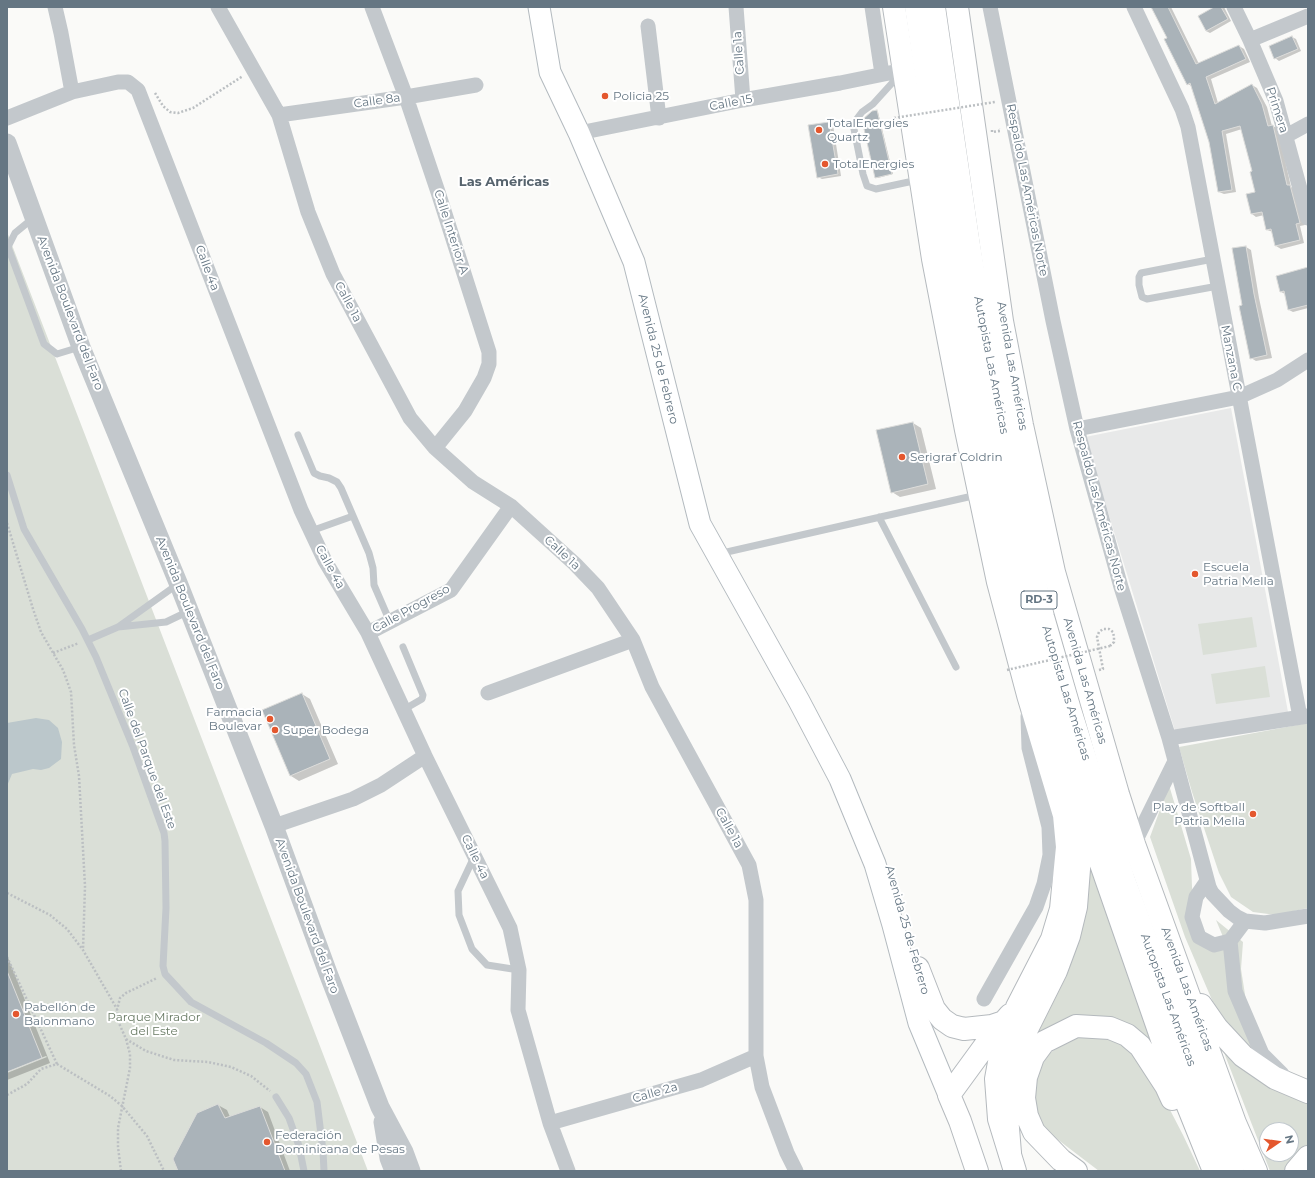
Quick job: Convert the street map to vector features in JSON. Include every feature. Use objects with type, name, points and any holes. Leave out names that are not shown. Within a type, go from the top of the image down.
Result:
[{"type":"main road","name":"Avenida 25 de Febrero","points":[[539,7],[550,72],[579,133],[634,262],[700,524],[799,701],[840,779],[875,864],[919,1023],[954,1089],[970,1112],[991,1171]]},
{"type":"main road","points":[[894,7],[892,72],[920,179],[933,259],[998,582],[1028,695],[1064,815],[1067,847],[1061,909],[1052,939],[1011,1014],[954,1089]]},
{"type":"main road","name":"Autopista Las Américas","points":[[916,7],[958,295],[1006,537],[1048,703],[1070,775],[1167,1054],[1214,1171]]},
{"type":"main road","name":"Autopista Las Américas","points":[[934,7],[969,245],[988,359],[1043,617],[1070,710],[1124,880],[1233,1171]]},
{"type":"main road","name":"Avenida Las Américas","points":[[957,7],[1002,321],[1022,425],[1054,572],[1118,794],[1134,844],[1235,1123],[1256,1171]]},
{"type":"main road","name":"Avenida 25 de Febrero","points":[[799,701],[860,797],[883,851],[902,911],[977,1171]]},
{"type":"main road","points":[[1013,1162],[1007,1116],[1008,1081],[1013,1057],[1056,970],[1069,936],[1076,907],[1081,844],[1078,816],[1070,775]]},
{"type":"main road","points":[[1155,900],[1202,1007],[1217,1028],[1243,1056],[1274,1078],[1301,1089]]},
{"type":"main road","points":[[918,968],[934,1009],[942,1020],[952,1026],[964,1029],[992,1026],[1011,1014]]},
{"type":"main road","points":[[1011,1014],[996,1079],[999,1119],[1013,1162]]},
{"type":"main road","points":[[1076,1171],[1061,1160],[1034,1132],[1027,1116],[1024,1098],[1026,1077],[1033,1057],[1044,1042],[1076,1026],[1110,1028],[1127,1035],[1140,1046],[1166,1086],[1208,1171]]},
{"type":"main road","points":[[1296,1171],[1308,1157]]},
{"type":"street","points":[[55,7],[72,92]]},
{"type":"street","name":"Calle 1a","points":[[218,7],[278,115],[308,212],[333,274],[410,418],[435,448],[473,482],[511,506],[575,564],[598,588],[633,640],[652,687],[749,865],[756,900],[756,1056],[762,1087],[787,1152],[796,1171]]},
{"type":"street","name":"Calle Interior A","points":[[372,7],[406,97],[489,352],[489,364],[484,378],[469,405],[435,448]]},
{"type":"street","name":"Calle 1a","points":[[736,7],[743,100]]},
{"type":"street","points":[[872,7],[892,72]]},
{"type":"street","name":"Respaldo Las Américas Norte","points":[[990,7],[1053,321],[1077,429],[1121,587],[1169,738],[1207,881],[1212,893],[1234,915],[1245,921],[1266,924],[1308,916]]},
{"type":"street","name":"Manzana C","points":[[1134,7],[1185,117],[1239,397],[1304,717]]},
{"type":"street","name":"Primera","points":[[1234,7],[1276,101],[1308,218]]},
{"type":"street","points":[[1250,40],[1308,16]]},
{"type":"street","points":[[648,26],[659,118]]},
{"type":"street","name":"Calle 15","points":[[579,133],[892,72]]},
{"type":"street","points":[[7,118],[72,92],[118,82],[128,82],[138,90]]},
{"type":"street","name":"Calle 8a","points":[[278,115],[406,97],[476,85]]},
{"type":"street","name":"Calle 4a","points":[[138,90],[301,510],[326,561],[368,633],[425,756],[510,928],[519,970],[518,1010],[550,1123],[568,1171]]},
{"type":"street","points":[[1286,136],[1308,124]]},
{"type":"street","name":"Avenida Boulevard del Faro","points":[[7,143],[81,347],[189,611],[274,826],[328,973],[380,1107],[404,1152],[411,1171]]},
{"type":"street","points":[[1077,429],[1239,397],[1277,380],[1308,360]]},
{"type":"street","name":"Calle Progreso","points":[[368,633],[451,590],[511,506]]},
{"type":"street","points":[[488,693],[633,640]]},
{"type":"street","points":[[984,999],[1036,907],[1044,884],[1050,856],[1049,827],[1029,748],[1028,695]]},
{"type":"street","points":[[1169,738],[1304,717]]},
{"type":"street","points":[[274,826],[353,799],[381,785],[425,756]]},
{"type":"street","points":[[1134,844],[1175,761]]},
{"type":"street","points":[[1207,881],[1196,897],[1192,917],[1199,937],[1214,945],[1230,941],[1245,921]]},
{"type":"street","points":[[1230,941],[1235,991],[1262,1054],[1301,1089]]},
{"type":"street","name":"Calle 2a","points":[[550,1123],[701,1080],[756,1056]]},
{"type":"street","name":"Avenida Boulevard del Faro","points":[[380,1107],[389,1158],[394,1171]]},
{"type":"street","name":"Calle 1a","points":[[787,1152],[789,1171]]},
{"type":"lane","points":[[892,72],[893,82],[873,104],[862,112],[853,124],[863,174],[868,186],[876,189],[920,179]]},
{"type":"lane","points":[[34,218],[15,233],[8,247],[44,344],[57,354],[81,347]]},
{"type":"lane","points":[[1213,259],[1141,273],[1139,277],[1139,285],[1142,297],[1147,299],[1218,286]]},
{"type":"lane","points":[[298,435],[314,473],[337,482],[369,553],[373,568],[374,585],[390,622]]},
{"type":"lane","name":"Calle del Parque del Este","points":[[7,475],[24,529],[88,640],[133,747],[164,833],[166,908],[163,966],[165,974]]},
{"type":"lane","points":[[717,554],[980,495]]},
{"type":"lane","points":[[311,531],[353,516]]},
{"type":"lane","points":[[879,518],[956,668]]},
{"type":"lane","points":[[88,640],[118,627],[171,589]]},
{"type":"lane","points":[[118,627],[166,622],[189,611]]},
{"type":"lane","points":[[403,647],[423,694],[422,699],[403,710]]},
{"type":"lane","points":[[474,856],[458,890],[459,915],[472,949],[487,965],[519,970]]},
{"type":"lane","points":[[165,974],[191,1002],[266,1043],[296,1063],[306,1074],[318,1102],[324,1171]]},
{"type":"lane","points":[[276,1097],[289,1118],[299,1146],[304,1171]]},
{"type":"path","points":[[138,90],[149,90],[155,93],[163,106],[170,112],[178,113],[193,108],[253,69]]},
{"type":"path","points":[[894,118],[995,102],[996,109]]},
{"type":"path","points":[[991,125],[992,132],[1000,131],[998,124]]},
{"type":"path","points":[[7,523],[41,632],[63,670],[71,692],[74,745],[79,776],[85,886],[83,950]]},
{"type":"path","points":[[1007,670],[1110,646],[1114,642],[1114,637],[1113,632],[1109,629],[1104,629],[1099,632],[1097,637],[1103,669]]},
{"type":"path","points":[[53,653],[88,640]]},
{"type":"path","points":[[7,893],[50,915],[67,929],[83,950],[117,1010]]},
{"type":"path","points":[[7,957],[57,1064],[105,1093],[122,1106],[147,1136],[164,1171]]},
{"type":"path","points":[[121,1171],[118,1147],[118,1128],[130,1068],[130,1054],[126,1038],[118,1021],[117,1010],[120,998],[126,993],[165,974]]},
{"type":"path","points":[[126,1038],[146,1051],[174,1060],[208,1062],[231,1067],[251,1076],[276,1097]]},
{"type":"path","points":[[7,1095],[27,1084],[42,1069],[57,1064]]},
{"type":"shaded area","name":"Escuela Patria Mella","points":[[1231,408],[1288,712],[1175,731],[1085,437]]},
{"type":"shaded area","points":[[36,718],[49,720],[58,728],[62,742],[61,759],[49,768],[41,770],[33,769],[12,774],[7,786],[7,723]]},
{"type":"green space","name":"Parque Mirador del Este","points":[[7,232],[368,1171],[7,1171]]},
{"type":"green space","points":[[1252,617],[1257,647],[1203,655],[1198,624]]},
{"type":"green space","points":[[1265,666],[1270,697],[1216,704],[1211,674]]},
{"type":"green space","name":"Play de Softball Patria Mella","points":[[1308,723],[1308,908],[1276,915],[1253,912],[1231,897],[1219,873],[1192,792],[1179,747]]},
{"type":"green space","points":[[1169,785],[1191,859],[1192,887],[1197,925],[1211,940],[1226,944],[1216,920],[1243,942],[1241,969],[1249,1020],[1259,1056],[1226,1027],[1212,1000],[1185,937],[1150,837]]},
{"type":"green space","points":[[1092,863],[1169,1070],[1138,1032],[1033,1038],[1084,895]]},
{"type":"green space","points":[[1216,1032],[1308,1098],[1308,1145],[1299,1152],[1299,1122],[1259,1122],[1259,1143]]},
{"type":"green space","points":[[1090,1035],[1125,1041],[1154,1079],[1200,1171],[1099,1171],[1040,1126],[1034,1089],[1039,1069],[1050,1053],[1069,1040]]},
{"type":"green space","points":[[1267,1162],[1292,1162],[1286,1171],[1270,1171]]},
{"type":"building","points":[[1151,7],[1168,7],[1196,64],[1239,45],[1246,59],[1206,77],[1215,104],[1252,84],[1262,104],[1268,126],[1273,125],[1287,185],[1290,185],[1300,223],[1296,224],[1300,240],[1275,246],[1271,229],[1266,230],[1262,212],[1251,214],[1246,194],[1255,192],[1250,172],[1252,171],[1240,126],[1222,131],[1232,190],[1218,192],[1209,142],[1190,83],[1187,85],[1164,39],[1167,38]]},
{"type":"building","points":[[1214,7],[1221,7],[1228,19],[1206,31],[1198,16]]},
{"type":"building","points":[[1292,36],[1298,49],[1274,59],[1269,46]]},
{"type":"building","name":"TotalEnergies","points":[[877,110],[892,174],[875,178],[862,120],[872,111]]},
{"type":"building","points":[[829,122],[838,174],[817,178],[808,125]]},
{"type":"building","points":[[1246,246],[1254,294],[1267,355],[1250,359],[1239,306],[1242,305],[1232,248]]},
{"type":"building","points":[[1308,267],[1308,305],[1288,310],[1284,291],[1280,292],[1276,276]]},
{"type":"building","name":"Serigraf Coldrin","points":[[913,422],[928,484],[891,493],[876,430]]},
{"type":"building","points":[[302,693],[330,759],[290,776],[262,710]]},
{"type":"building","name":"Pabellón de Balonmano","points":[[7,971],[42,1058],[7,1072]]},
{"type":"building","points":[[218,1104],[225,1118],[260,1106],[285,1171],[178,1171],[173,1159],[197,1113]]},
{"type":"place","name":"Policia 25","points":[[605,96]]},
{"type":"place","name":"TotalEnergies Quartz","points":[[819,130]]},
{"type":"place","name":"TotalEnergies","points":[[825,164]]},
{"type":"place","name":"Serigraf Coldrin","points":[[902,457]]},
{"type":"place","name":"Escuela Patria Mella","points":[[1195,574]]},
{"type":"place","name":"Farmacia Boulevar","points":[[270,719]]},
{"type":"place","name":"Super Bodega","points":[[275,730]]},
{"type":"place","name":"Play de Softball Patria Mella","points":[[1253,814]]},
{"type":"place","name":"Pabellón de Balonmano","points":[[16,1014]]},
{"type":"place","name":"Federación Dominicana de Pesas","points":[[267,1142]]},
{"type":"district","name":"Las Américas","points":[[504,182]]}]
